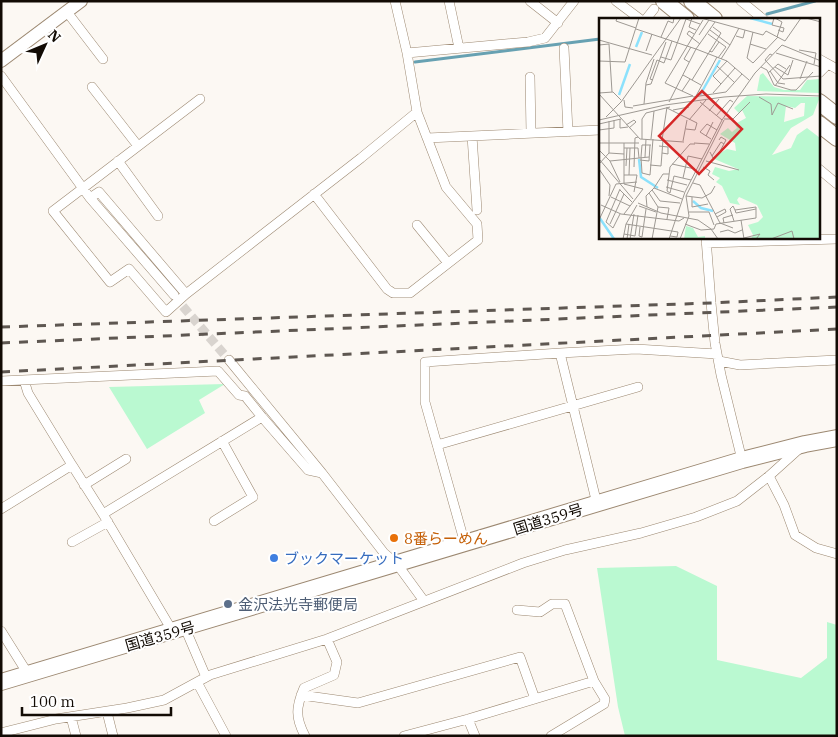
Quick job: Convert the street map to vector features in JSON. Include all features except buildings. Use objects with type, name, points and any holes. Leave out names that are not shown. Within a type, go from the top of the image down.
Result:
[{"type":"highway","points":[[692,1],[713,18]]},
{"type":"highway","points":[[659,5],[684,18]]},
{"type":"highway","points":[[820,103],[837,116]]},
{"type":"highway","points":[[820,125],[837,138]]},
{"type":"highway","name":"国道359号","points":[[1,682],[742,460],[837,438]]},
{"type":"street","points":[[1,61],[81,1]]},
{"type":"street","points":[[314,194],[387,289],[393,293],[410,293],[478,240],[477,224],[446,187],[417,112],[395,1]]},
{"type":"street","points":[[449,1],[459,48]]},
{"type":"street","points":[[530,1],[558,23]]},
{"type":"street","points":[[406,53],[528,42],[545,38],[574,1]]},
{"type":"street","points":[[616,1],[639,18]]},
{"type":"street","points":[[741,1],[762,18]]},
{"type":"street","points":[[647,18],[659,5]]},
{"type":"street","points":[[67,12],[103,59]]},
{"type":"street","points":[[564,48],[568,132]]},
{"type":"street","points":[[820,60],[837,69]]},
{"type":"street","points":[[820,72],[828,64]]},
{"type":"street","points":[[530,77],[531,133]]},
{"type":"street","points":[[2,79],[82,188],[174,296]]},
{"type":"street","points":[[92,87],[138,146]]},
{"type":"street","points":[[200,99],[54,211],[110,282],[129,269],[166,312],[186,294],[417,112]]},
{"type":"street","points":[[427,138],[599,130]]},
{"type":"street","points":[[472,136],[477,210]]},
{"type":"street","points":[[118,161],[158,216]]},
{"type":"street","points":[[820,170],[837,184]]},
{"type":"street","points":[[90,198],[98,192],[186,294]]},
{"type":"street","points":[[417,225],[448,264]]},
{"type":"street","points":[[742,460],[718,358],[711,308],[706,240],[837,239]]},
{"type":"street","points":[[464,544],[425,402],[425,362],[636,349],[718,358],[740,365],[837,360]]},
{"type":"street","points":[[560,353],[597,504]]},
{"type":"street","points":[[230,360],[424,601]]},
{"type":"street","points":[[1,381],[218,371],[239,395],[245,396],[308,470],[322,473]]},
{"type":"street","points":[[24,380],[28,393],[84,485],[179,630],[206,677]]},
{"type":"street","points":[[437,445],[638,387]]},
{"type":"street","points":[[72,542],[222,441],[262,417]]},
{"type":"street","points":[[214,521],[253,497],[222,441]]},
{"type":"street","points":[[1,733],[56,719],[106,712],[164,700],[206,677],[327,639],[524,563],[565,550],[641,533],[696,517],[737,501],[805,444]]},
{"type":"street","points":[[84,485],[126,459]]},
{"type":"street","points":[[1,509],[72,465]]},
{"type":"street","points":[[769,476],[784,504],[795,535],[816,548],[837,554]]},
{"type":"street","points":[[517,610],[540,612],[552,604],[565,604],[594,681],[604,699],[604,704],[551,736]]},
{"type":"street","points":[[1,631],[28,674]]},
{"type":"street","points":[[304,736],[298,722],[301,694],[304,688],[334,675],[337,662],[327,639]]},
{"type":"street","points":[[301,694],[358,703],[520,657],[535,699]]},
{"type":"street","points":[[404,736],[594,681]]},
{"type":"street","points":[[197,682],[226,736]]},
{"type":"street","points":[[106,712],[113,736]]},
{"type":"street","points":[[71,717],[76,736]]},
{"type":"street","points":[[468,719],[475,736]]},
{"type":"green space","points":[[225,384],[199,400],[205,413],[147,449],[109,387]]},
{"type":"green space","points":[[676,566],[717,586],[717,660],[801,678],[827,658],[827,622],[837,625],[837,736],[625,736],[618,707],[597,568]]},
{"type":"waterway","points":[[767,14],[815,1]]},
{"type":"waterway","points":[[415,62],[599,39]]},
{"type":"tunnel","points":[[174,296],[229,360]]},
{"type":"railway","points":[[1,327],[837,297]]},
{"type":"railway","points":[[1,343],[837,307]]},
{"type":"railway","points":[[1,372],[837,329]]},
{"type":"place","name":"8番らーめん","points":[[394,538]]},
{"type":"place","name":"ブックマーケット","points":[[274,558]]},
{"type":"place","name":"金沢法光寺郵便局","points":[[228,604]]}]
